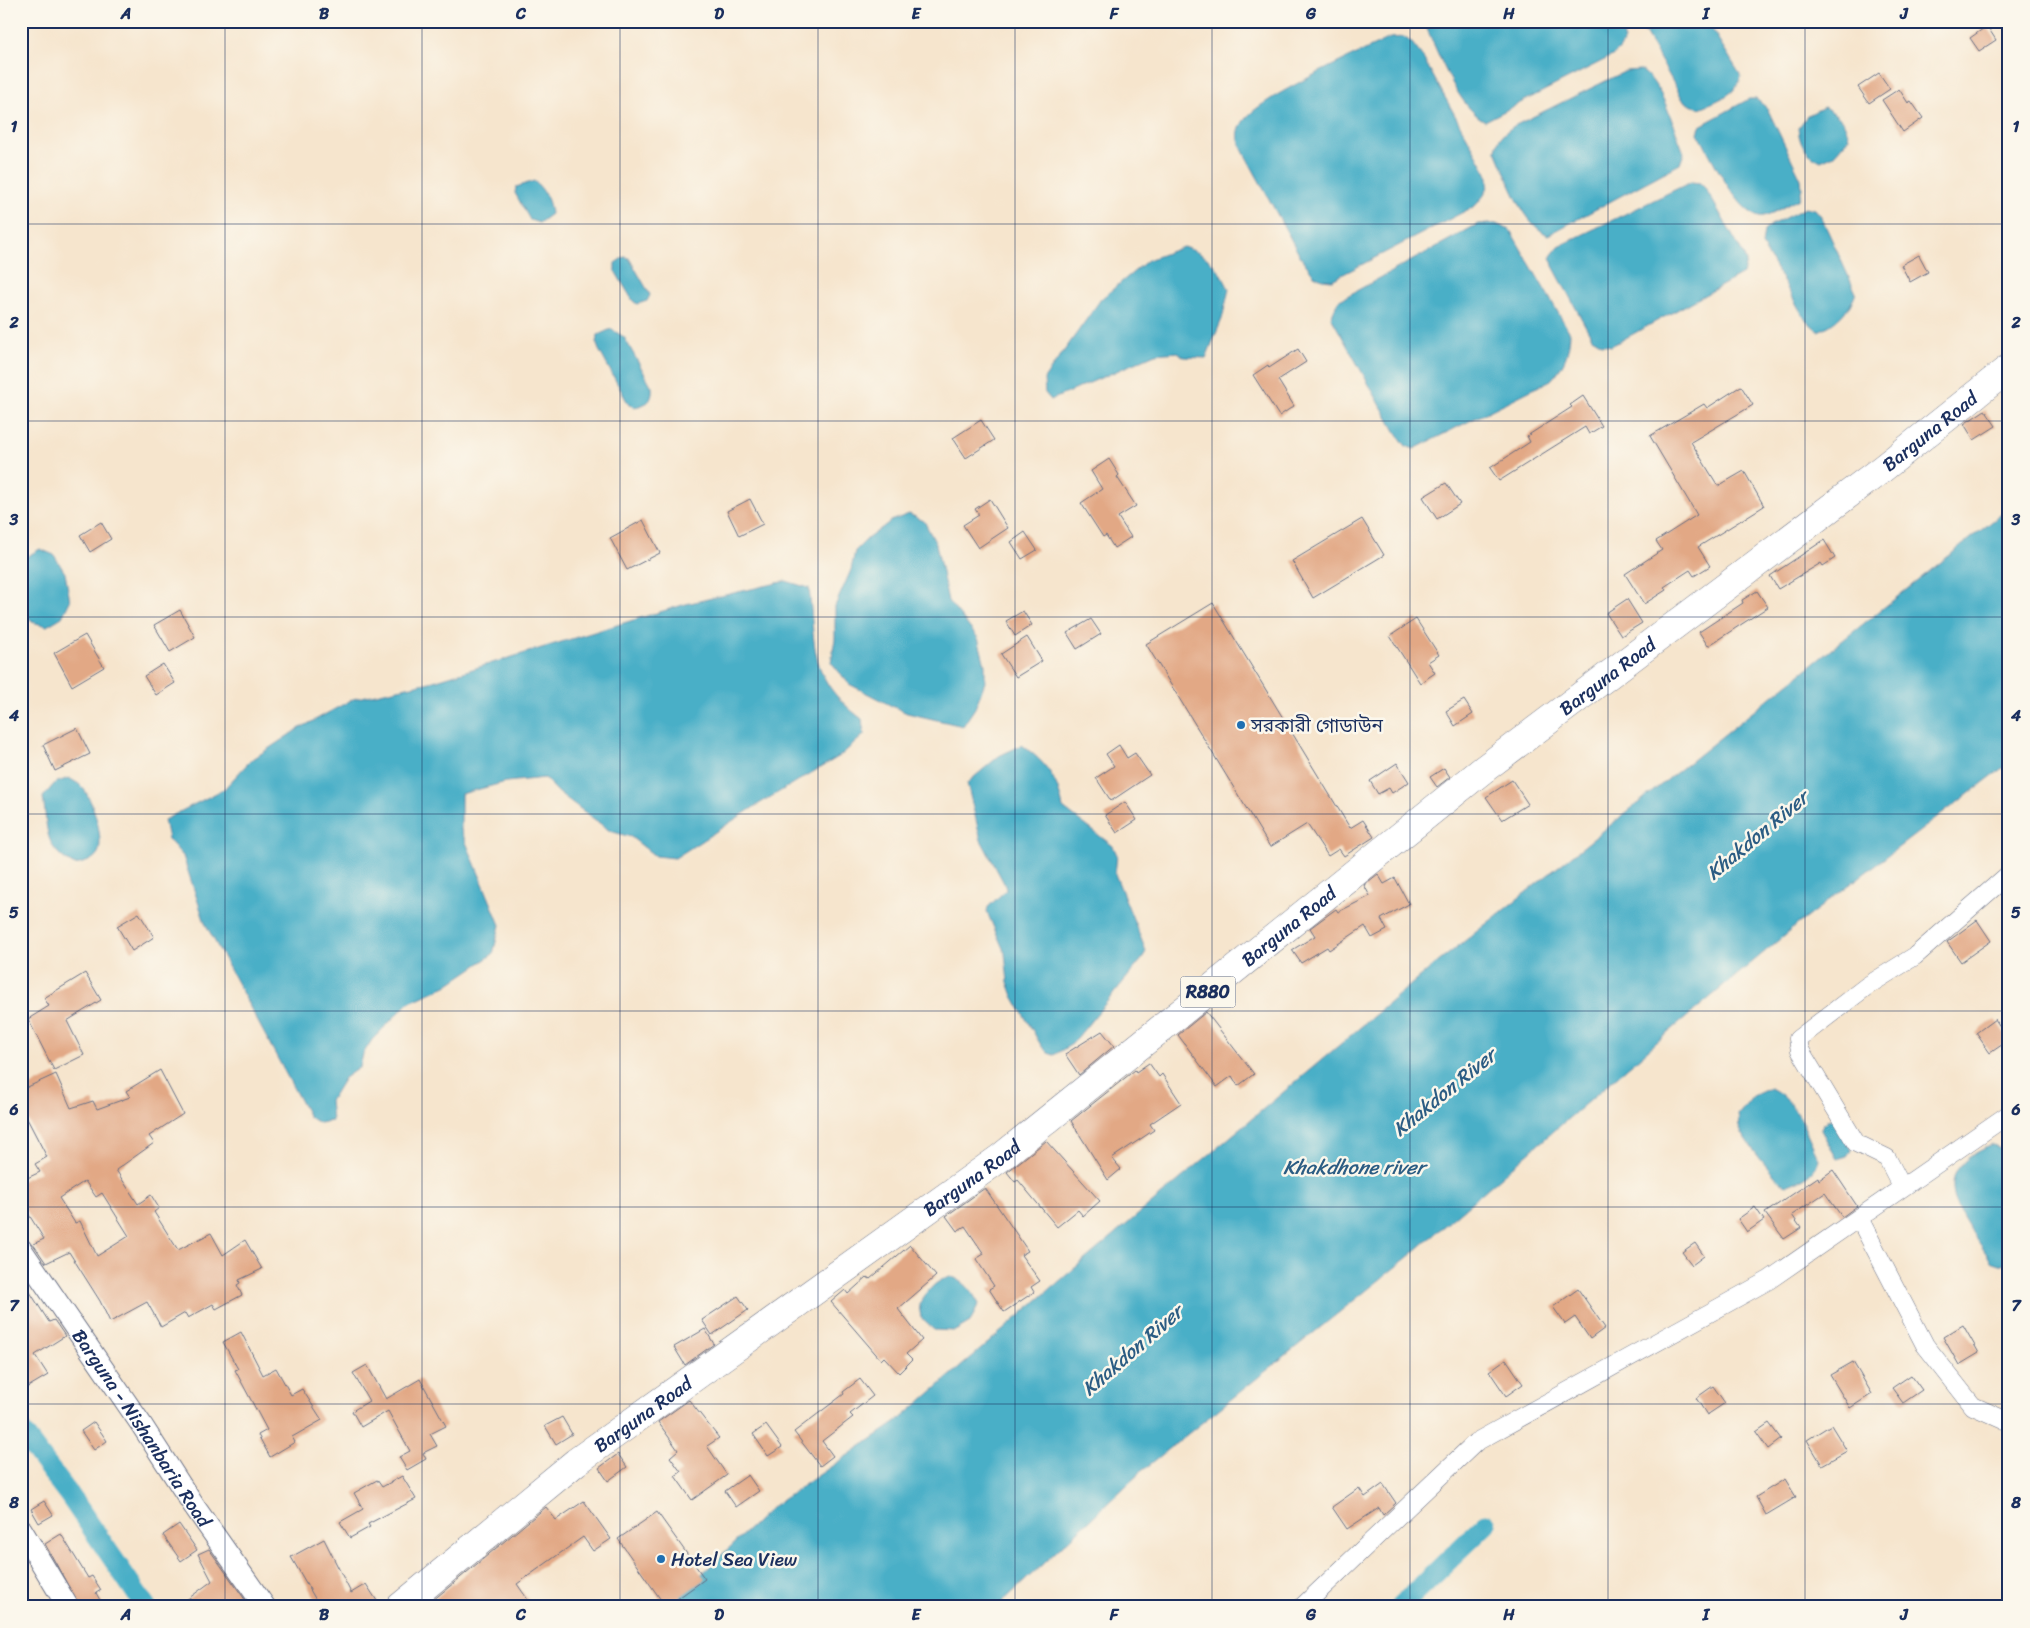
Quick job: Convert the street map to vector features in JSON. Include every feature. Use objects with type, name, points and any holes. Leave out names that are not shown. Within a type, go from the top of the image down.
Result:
[{"type":"main road","name":"Barguna Road","points":[[400,1607],[576,1462],[1000,1158],[1484,769],[1882,470],[2009,368]]},
{"type":"street","points":[[1902,1187],[1887,1158],[1856,1143],[1800,1050],[1798,1039],[1867,986],[1915,956],[2009,874]]},
{"type":"street","points":[[1302,1607],[1476,1442],[1769,1280],[2009,1114]]},
{"type":"street","points":[[1859,1218],[1925,1345],[1974,1406],[2009,1422]]},
{"type":"street","name":"Barguna - Nishanbaria Road","points":[[21,1249],[136,1416],[194,1506],[265,1607]]},
{"type":"street","points":[[21,1529],[68,1607]]},
{"type":"water","points":[[1431,21],[1618,21],[1623,31],[1624,40],[1617,52],[1612,56],[1485,121],[1466,105],[1458,93],[1427,29]]},
{"type":"water","points":[[1641,21],[1707,21],[1741,76],[1739,83],[1731,93],[1719,100],[1700,108],[1690,105],[1683,100],[1643,29]]},
{"type":"water","points":[[1404,37],[1412,43],[1422,56],[1487,173],[1488,187],[1475,206],[1332,280],[1322,279],[1314,275],[1301,258],[1243,151],[1239,140],[1239,129],[1252,112],[1288,89],[1390,38]]},
{"type":"water","points":[[1641,70],[1649,77],[1661,94],[1684,153],[1680,164],[1548,235],[1530,220],[1516,198],[1496,151],[1499,139],[1514,126],[1626,71]]},
{"type":"water","points":[[1749,99],[1756,99],[1767,108],[1801,179],[1802,188],[1799,199],[1764,216],[1755,215],[1735,197],[1698,133],[1700,126]]},
{"type":"water","points":[[1824,107],[1841,119],[1846,127],[1849,138],[1834,155],[1821,161],[1804,148],[1800,140],[1798,128],[1808,115]]},
{"type":"water","points":[[534,181],[546,196],[551,214],[539,223],[530,220],[515,193],[516,187]]},
{"type":"water","points":[[1691,182],[1700,183],[1706,189],[1743,254],[1746,262],[1743,274],[1611,346],[1602,344],[1592,338],[1553,266],[1551,256],[1559,246]]},
{"type":"water","points":[[1805,208],[1815,209],[1821,216],[1856,293],[1850,305],[1841,316],[1830,325],[1818,331],[1805,319],[1762,245],[1764,231],[1771,225]]},
{"type":"water","points":[[1478,224],[1496,224],[1510,230],[1570,333],[1569,347],[1563,364],[1551,380],[1414,449],[1406,446],[1395,431],[1331,317],[1338,301]]},
{"type":"water","points":[[1183,247],[1206,257],[1216,267],[1229,289],[1222,319],[1206,358],[1184,357],[1178,352],[1155,354],[1051,400],[1045,393],[1044,379],[1101,299],[1148,260]]},
{"type":"water","points":[[624,257],[629,258],[648,291],[650,295],[647,301],[637,304],[633,301],[615,271],[615,263]]},
{"type":"water","points":[[611,329],[624,337],[652,387],[650,399],[643,405],[635,407],[629,405],[599,350],[596,342],[598,335]]},
{"type":"water","name":"Khakdhone river","points":[[2009,508],[2009,763],[1798,924],[1657,1042],[1408,1257],[1143,1470],[997,1607],[667,1607],[772,1507],[898,1421],[1063,1278],[1427,971]]},
{"type":"water","points":[[909,514],[924,521],[936,544],[948,601],[978,638],[985,665],[985,682],[975,708],[963,726],[907,713],[890,705],[849,684],[831,662],[835,639],[835,606],[851,570],[855,551],[867,539],[891,521]]},
{"type":"water","points":[[40,549],[54,555],[65,573],[70,601],[62,617],[47,626],[32,622],[21,607],[21,564],[26,557]]},
{"type":"water","points":[[786,581],[809,588],[815,646],[823,676],[832,690],[862,719],[864,735],[840,756],[757,805],[675,858],[655,856],[631,837],[610,831],[558,792],[545,778],[506,782],[461,794],[461,830],[500,925],[493,954],[446,986],[408,1003],[372,1040],[363,1054],[360,1067],[344,1078],[330,1101],[332,1121],[319,1123],[309,1117],[205,923],[183,856],[168,839],[164,820],[224,789],[250,761],[295,731],[353,699],[430,682],[686,604]]},
{"type":"water","points":[[1022,745],[1050,772],[1058,788],[1063,808],[1113,846],[1117,855],[1115,874],[1146,951],[1143,958],[1072,1044],[1054,1055],[1048,1053],[1042,1047],[1013,996],[1008,982],[1005,953],[987,912],[988,907],[1006,890],[1005,885],[981,840],[967,783],[999,756]]},
{"type":"water","points":[[69,778],[86,792],[99,829],[100,839],[100,847],[96,856],[75,865],[65,859],[52,845],[47,828],[43,797],[55,783]]},
{"type":"water","points":[[1770,1088],[1787,1100],[1794,1109],[1819,1159],[1811,1173],[1786,1186],[1760,1159],[1746,1140],[1739,1125],[1738,1115],[1753,1096]]},
{"type":"water","points":[[1834,1118],[1852,1151],[1847,1156],[1837,1159],[1821,1130],[1825,1122]]},
{"type":"water","points":[[1993,1145],[2006,1150],[2009,1154],[2009,1263],[2003,1265],[1991,1261],[1970,1228],[1955,1197],[1953,1182],[1958,1169],[1971,1156]]},
{"type":"water","points":[[950,1276],[967,1287],[979,1304],[970,1322],[955,1331],[934,1330],[921,1318],[919,1305],[932,1287]]},
{"type":"building","points":[[1987,26],[1996,40],[1979,51],[1970,38]]},
{"type":"building","points":[[1879,73],[1890,89],[1869,103],[1858,87]]},
{"type":"building","points":[[1899,89],[1908,103],[1911,101],[1923,118],[1903,132],[1882,100]]},
{"type":"building","points":[[1919,255],[1928,272],[1910,282],[1901,265]]},
{"type":"building","points":[[1298,349],[1306,362],[1278,380],[1294,406],[1279,416],[1253,375],[1268,365],[1269,368]]},
{"type":"building","points":[[1741,386],[1753,405],[1691,442],[1718,486],[1744,471],[1764,506],[1698,547],[1710,566],[1694,576],[1690,570],[1664,587],[1666,590],[1644,604],[1625,574],[1662,550],[1656,541],[1697,515],[1650,436],[1704,404],[1707,408]]},
{"type":"building","points":[[1583,396],[1602,426],[1589,434],[1585,427],[1499,481],[1490,468],[1530,442],[1527,436],[1572,407],[1570,405]]},
{"type":"building","points":[[1985,410],[1996,426],[1974,440],[1964,424]]},
{"type":"building","points":[[981,420],[994,440],[966,458],[953,438]]},
{"type":"building","points":[[1109,459],[1119,475],[1117,477],[1136,506],[1118,517],[1131,537],[1114,548],[1106,535],[1103,537],[1081,503],[1102,489],[1091,471]]},
{"type":"building","points":[[1446,483],[1460,504],[1437,519],[1423,497]]},
{"type":"building","points":[[750,499],[763,524],[739,536],[727,511]]},
{"type":"building","points":[[990,499],[1008,528],[978,548],[963,525],[979,515],[975,509]]},
{"type":"building","points":[[1362,519],[1384,555],[1313,598],[1292,561]]},
{"type":"building","points":[[643,520],[660,553],[627,570],[610,538]]},
{"type":"building","points":[[101,522],[111,539],[90,552],[80,535]]},
{"type":"building","points":[[1025,532],[1037,550],[1022,559],[1011,542]]},
{"type":"building","points":[[1824,540],[1835,558],[1823,566],[1821,563],[1778,589],[1770,576]]},
{"type":"building","points":[[1757,591],[1768,607],[1708,646],[1699,632],[1743,603],[1742,600]]},
{"type":"building","points":[[1627,599],[1642,623],[1621,636],[1606,613]]},
{"type":"building","name":"সরকারী গোডাউন","points":[[1213,603],[1350,828],[1363,820],[1374,837],[1344,856],[1339,849],[1328,856],[1307,824],[1270,847],[1146,644]]},
{"type":"building","points":[[180,610],[195,637],[170,652],[154,625]]},
{"type":"building","points":[[1023,611],[1032,625],[1015,636],[1006,621]]},
{"type":"building","points":[[1091,619],[1101,634],[1077,649],[1067,633]]},
{"type":"building","points":[[1416,619],[1439,655],[1428,662],[1435,673],[1420,683],[1390,636]]},
{"type":"building","points":[[85,635],[104,667],[72,686],[54,653]]},
{"type":"building","points":[[1027,637],[1042,661],[1016,677],[1001,654]]},
{"type":"building","points":[[163,664],[175,683],[156,695],[144,676]]},
{"type":"building","points":[[1464,700],[1473,714],[1455,726],[1446,711]]},
{"type":"building","points":[[77,728],[90,754],[55,771],[43,745]]},
{"type":"building","points":[[1119,745],[1127,758],[1135,753],[1150,775],[1111,801],[1096,778],[1114,766],[1106,754]]},
{"type":"building","points":[[1397,763],[1409,782],[1392,793],[1389,788],[1378,794],[1370,781]]},
{"type":"building","points":[[1444,768],[1450,777],[1437,787],[1430,777]]},
{"type":"building","points":[[1512,780],[1528,804],[1502,820],[1486,797]]},
{"type":"building","points":[[1125,802],[1137,820],[1117,833],[1105,815]]},
{"type":"building","points":[[1378,874],[1384,884],[1395,878],[1409,904],[1381,919],[1387,930],[1372,938],[1365,926],[1329,950],[1327,947],[1301,963],[1292,950],[1315,936],[1310,928],[1336,909],[1338,912],[1370,896],[1364,885]]},
{"type":"building","points":[[139,913],[154,937],[132,951],[117,926]]},
{"type":"building","points":[[1977,920],[1991,941],[1961,962],[1947,942]]},
{"type":"building","points":[[85,973],[101,1000],[67,1021],[84,1055],[54,1070],[28,1019],[49,1006],[44,998]]},
{"type":"building","points":[[1206,1012],[1254,1074],[1238,1086],[1232,1076],[1217,1087],[1178,1035]]},
{"type":"building","points":[[1995,1019],[2009,1040],[1990,1053],[1976,1033]]},
{"type":"building","points":[[1102,1031],[1114,1046],[1079,1075],[1065,1054]]},
{"type":"building","points":[[1149,1063],[1159,1077],[1162,1074],[1181,1103],[1150,1124],[1154,1130],[1112,1158],[1121,1169],[1108,1180],[1071,1121],[1135,1070],[1136,1072]]},
{"type":"building","points":[[160,1070],[183,1114],[149,1136],[154,1143],[116,1170],[138,1204],[151,1195],[159,1208],[154,1212],[178,1250],[211,1233],[223,1255],[245,1240],[262,1269],[239,1280],[240,1283],[237,1285],[242,1295],[216,1309],[213,1304],[188,1318],[185,1313],[161,1327],[147,1302],[110,1322],[100,1301],[69,1252],[46,1263],[33,1244],[44,1239],[21,1202],[21,1181],[40,1172],[35,1164],[47,1157],[21,1107],[21,1090],[56,1074],[71,1108],[93,1101],[97,1109],[130,1097],[126,1091]],"holes":[[[85,1181],[96,1197],[102,1193],[129,1236],[97,1256],[80,1221],[75,1223],[59,1198]]]},
{"type":"building","points":[[1046,1141],[1100,1201],[1083,1216],[1078,1210],[1057,1227],[1018,1180],[1015,1182],[1007,1172]]},
{"type":"building","points":[[1833,1170],[1857,1206],[1842,1217],[1825,1193],[1792,1215],[1801,1228],[1784,1239],[1765,1213],[1818,1177],[1819,1180]]},
{"type":"building","points":[[985,1188],[1028,1251],[1021,1255],[1040,1281],[1031,1287],[1034,1292],[1004,1312],[989,1289],[994,1286],[976,1259],[984,1254],[965,1226],[957,1231],[946,1216]]},
{"type":"building","points":[[1755,1207],[1764,1220],[1747,1232],[1738,1219]]},
{"type":"building","points":[[1695,1243],[1704,1256],[1692,1265],[1682,1252]]},
{"type":"building","points":[[910,1245],[936,1276],[898,1309],[922,1340],[906,1354],[912,1360],[899,1373],[884,1357],[881,1360],[831,1302],[845,1290],[848,1294],[867,1277],[870,1279]]},
{"type":"building","points":[[21,1278],[49,1322],[54,1320],[65,1336],[35,1355],[48,1375],[21,1391]]},
{"type":"building","points":[[1578,1289],[1605,1328],[1590,1339],[1575,1317],[1565,1324],[1553,1307]]},
{"type":"building","points":[[738,1296],[748,1310],[712,1335],[702,1320]]},
{"type":"building","points":[[1963,1325],[1979,1353],[1959,1365],[1943,1337]]},
{"type":"building","points":[[705,1329],[714,1344],[685,1365],[674,1347]]},
{"type":"building","points":[[241,1332],[263,1375],[276,1368],[291,1395],[302,1389],[322,1420],[292,1437],[295,1442],[270,1457],[258,1435],[267,1430],[235,1370],[238,1369],[223,1342]]},
{"type":"building","points":[[1506,1359],[1523,1384],[1506,1396],[1489,1371]]},
{"type":"building","points":[[1853,1362],[1872,1394],[1850,1408],[1830,1375]]},
{"type":"building","points":[[367,1365],[386,1399],[420,1379],[446,1426],[430,1434],[437,1446],[423,1453],[426,1459],[407,1470],[399,1457],[410,1451],[388,1411],[361,1427],[352,1411],[369,1401],[353,1373]]},
{"type":"building","points":[[1911,1375],[1922,1390],[1903,1403],[1892,1388]]},
{"type":"building","points":[[860,1379],[873,1396],[850,1414],[853,1417],[822,1441],[833,1456],[820,1466],[794,1432],[844,1394],[843,1392]]},
{"type":"building","points":[[1713,1386],[1725,1403],[1707,1415],[1696,1398]]},
{"type":"building","points":[[689,1400],[719,1438],[707,1446],[727,1475],[692,1500],[675,1476],[681,1472],[670,1457],[678,1450],[658,1422]]},
{"type":"building","points":[[562,1417],[572,1434],[556,1444],[545,1426]]},
{"type":"building","points":[[94,1422],[107,1441],[94,1450],[81,1431]]},
{"type":"building","points":[[1769,1423],[1781,1439],[1768,1449],[1756,1432]]},
{"type":"building","points":[[766,1425],[782,1447],[768,1456],[753,1434]]},
{"type":"building","points":[[1831,1425],[1847,1451],[1822,1465],[1807,1440]]},
{"type":"building","points":[[618,1454],[627,1467],[608,1481],[599,1468]]},
{"type":"building","points":[[748,1475],[759,1491],[736,1507],[725,1491]]},
{"type":"building","points":[[402,1476],[416,1499],[368,1524],[370,1527],[350,1538],[340,1522],[363,1509],[354,1493],[377,1480],[382,1487]]},
{"type":"building","points":[[1785,1479],[1796,1497],[1766,1515],[1756,1497]]},
{"type":"building","points":[[1383,1484],[1396,1503],[1383,1515],[1379,1508],[1347,1529],[1332,1507],[1359,1488],[1365,1497]]},
{"type":"building","points":[[44,1501],[53,1515],[39,1523],[31,1509]]},
{"type":"building","points":[[584,1501],[611,1539],[593,1551],[583,1537],[517,1584],[533,1607],[436,1607],[432,1601],[546,1507],[556,1520]]},
{"type":"building","name":"Hotel Sea View","points":[[657,1512],[705,1579],[666,1607],[618,1539]]},
{"type":"building","points":[[179,1524],[197,1550],[181,1561],[163,1535]]},
{"type":"building","points":[[61,1534],[88,1578],[92,1576],[101,1590],[96,1593],[104,1607],[80,1607],[45,1544]]},
{"type":"building","points":[[324,1539],[351,1593],[366,1584],[381,1607],[320,1607],[291,1557]]},
{"type":"building","points":[[209,1549],[246,1601],[237,1607],[177,1607],[212,1581],[198,1554]]},
{"type":"waterway","points":[[21,1431],[70,1496],[146,1607]]},
{"type":"waterway","points":[[1400,1607],[1486,1524]]},
{"type":"place","name":"সরকারী গোডাউন","points":[[1241,725]]},
{"type":"place","name":"Hotel Sea View","points":[[661,1559]]},
{"type":"water label","name":"Khakdon River","points":[[1757,835]]},
{"type":"water label","name":"Khakdon River","points":[[1444,1092]]},
{"type":"water label","name":"Khakdon River","points":[[1132,1350]]}]
